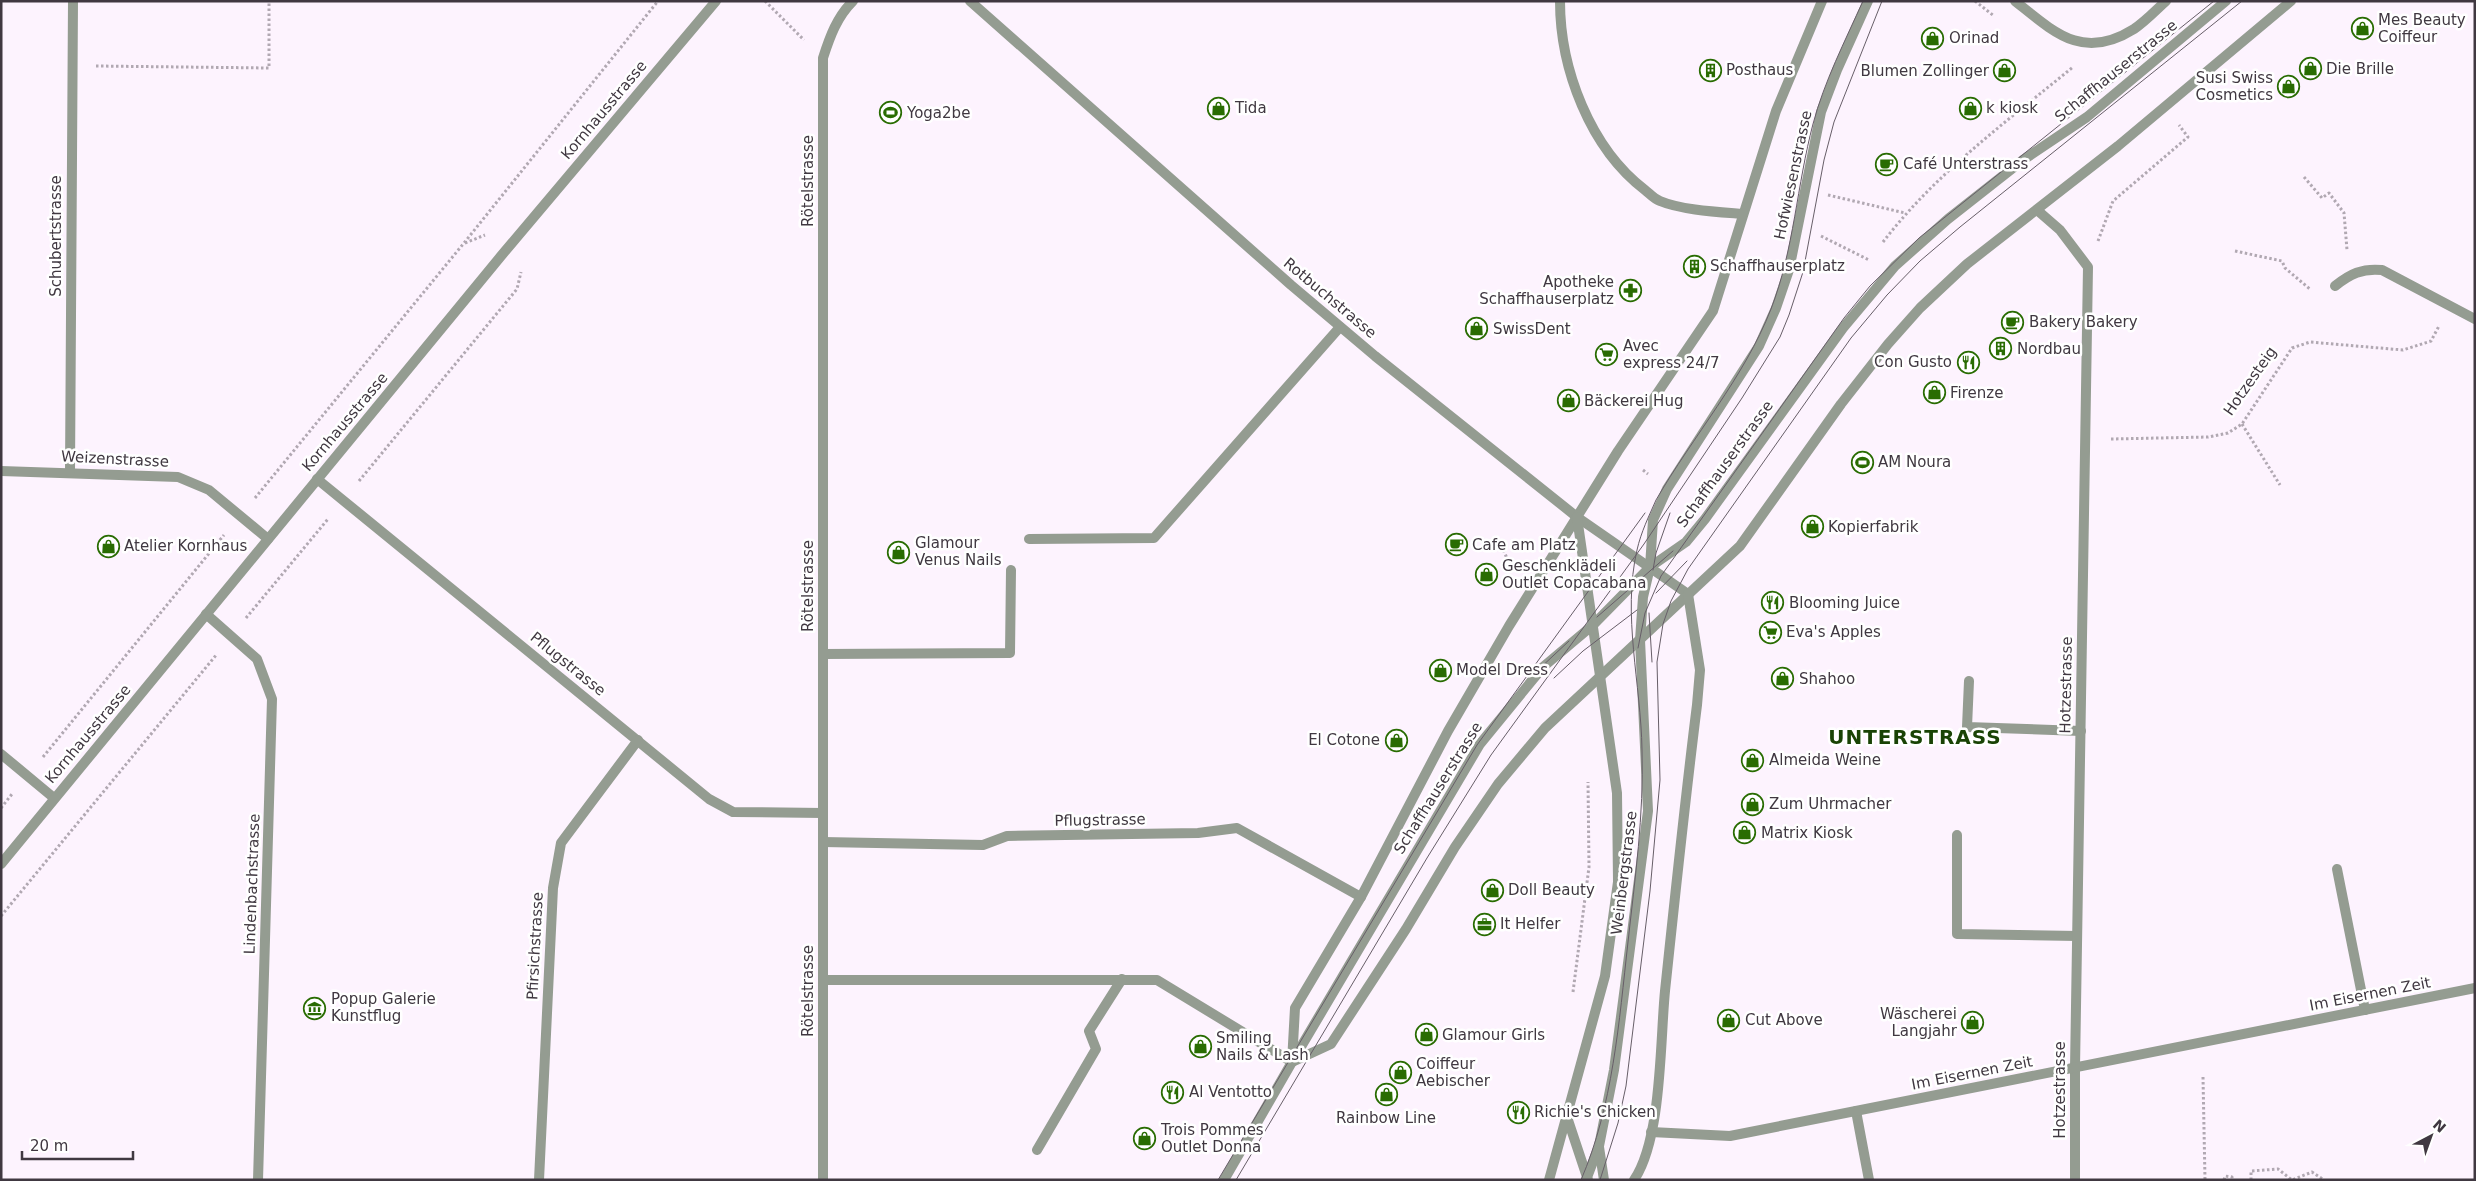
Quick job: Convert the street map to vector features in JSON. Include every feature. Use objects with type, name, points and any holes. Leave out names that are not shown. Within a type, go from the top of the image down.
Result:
[{"type":"street","name":"Schubertstrasse","points":[[70,472],[73,1]]},
{"type":"street","name":"Kornhausstrasse","points":[[1,864],[317,479],[716,1]]},
{"type":"street","name":"Rötelstrasse","points":[[823,1180],[823,58],[830,37],[843,12],[853,1]]},
{"type":"street","name":"Rotbuchstrasse","points":[[970,1],[1340,327],[1577,518],[1688,594]]},
{"type":"street","points":[[1560,1],[1560,23],[1575,89],[1596,134],[1629,178],[1660,201],[1698,209],[1742,214],[1713,311],[1618,451],[1577,518]]},
{"type":"street","name":"Hofwiesenstrasse","points":[[1742,214],[1776,111],[1822,1]]},
{"type":"street","name":"Hofwiesenstrasse","points":[[1650,567],[1653,520],[1659,505],[1759,346],[1776,308],[1789,270],[1821,112],[1868,1]]},
{"type":"street","name":"Schaffhauserstrasse","points":[[2015,1],[2061,36],[2083,44],[2110,39],[2134,29],[2166,1]]},
{"type":"street","name":"Schaffhauserstrasse","points":[[1224,1180],[1480,744],[1542,667],[1593,625],[1650,567],[1686,542],[1705,519],[1843,328],[1895,266],[1948,219],[2023,160],[2088,117],[2226,1]]},
{"type":"street","points":[[823,980],[1157,980],[1292,1062],[1331,1044],[1406,929],[1454,847],[1498,784],[1545,728],[1740,546],[1840,404],[1888,344],[1920,308],[1967,264],[2037,210],[2291,1]]},
{"type":"street","points":[[2037,210],[2060,230],[2088,267]]},
{"type":"street","name":"Hotzestrasse","points":[[2075,1180],[2075,1068],[2088,267]]},
{"type":"street","points":[[2335,286],[2350,274],[2367,269],[2382,270],[2475,319]]},
{"type":"street","points":[[1029,540],[1154,538],[1340,327]]},
{"type":"street","name":"Weizenstrasse","points":[[1,471],[178,477],[209,490],[268,539]]},
{"type":"street","name":"Pflugstrasse","points":[[317,479],[709,799],[733,812],[823,813]]},
{"type":"street","name":"Schaffhauserstrasse","points":[[1292,1062],[1295,1008],[1361,896],[1448,730],[1509,626],[1577,518]]},
{"type":"street","name":"Weinbergstrasse","points":[[1549,1180],[1605,976],[1618,882],[1617,794],[1577,518]]},
{"type":"street","name":"Weinbergstrasse","points":[[1586,1179],[1599,1146],[1614,1070],[1648,811],[1640,640],[1643,596],[1650,567]]},
{"type":"street","points":[[823,654],[1010,653],[1011,570]]},
{"type":"street","points":[[1634,1180],[1641,1170],[1651,1132],[1659,1076],[1665,994],[1700,670],[1688,594]]},
{"type":"street","name":"Lindenbachstrasse","points":[[206,614],[257,659],[272,699],[258,1180]]},
{"type":"street","points":[[1969,681],[1967,727],[2080,731]]},
{"type":"street","name":"Pfirsichstrasse","points":[[540,1180],[552,888],[561,843],[638,740]]},
{"type":"street","points":[[1,754],[54,798]]},
{"type":"street","name":"Pflugstrasse","points":[[823,842],[983,845],[1008,836],[1198,833],[1237,828],[1361,896]]},
{"type":"street","points":[[1957,836],[1956,934],[2077,936]]},
{"type":"street","points":[[2337,869],[2365,1010]]},
{"type":"street","points":[[1037,1150],[1096,1049],[1089,1031],[1122,979]]},
{"type":"street","name":"Im Eisernen Zeit","points":[[1651,1132],[1730,1136],[2475,988]]},
{"type":"street","points":[[1856,1112],[1869,1180]]},
{"type":"street","name":"Weinbergstrasse","points":[[1566,1116],[1586,1179]]},
{"type":"street","points":[[1599,1146],[1604,1180]]},
{"type":"path","points":[[93,66],[269,68],[270,1]]},
{"type":"path","points":[[464,243],[658,1]]},
{"type":"path","points":[[765,1],[823,58]]},
{"type":"path","points":[[1880,244],[1905,213],[1944,174],[2073,66]]},
{"type":"path","points":[[2088,267],[2113,201],[2188,136]]},
{"type":"path","points":[[2304,177],[2322,198],[2329,193],[2344,213],[2346,249],[2360,271]]},
{"type":"path","points":[[1828,195],[1905,213]]},
{"type":"path","points":[[1820,236],[1868,260]]},
{"type":"path","points":[[2236,251],[2282,261],[2285,268],[2312,291],[2330,290],[2335,286]]},
{"type":"path","points":[[1863,267],[1874,252]]},
{"type":"path","points":[[1,916],[518,289]]},
{"type":"path","name":"Hotzesteig","points":[[2111,439],[2208,437],[2228,433],[2242,424],[2292,348],[2310,342],[2403,350],[2431,341],[2450,306]]},
{"type":"path","points":[[2242,424],[2280,485]]},
{"type":"path","points":[[1499,541],[1506,556],[1508,582]]},
{"type":"path","points":[[1572,998],[1589,867],[1588,774]]},
{"type":"path","points":[[2203,1078],[2205,1180]]},
{"type":"path","points":[[2251,1180],[2251,1171],[2278,1169],[2292,1180],[2312,1172],[2324,1180]]},
{"type":"path","points":[[2224,1180],[2224,1176],[2232,1177],[2232,1180]]},
{"type":"tram line","points":[[1581,1180],[1592,1152],[1608,1093],[1621,1003],[1638,846],[1642,798],[1642,750],[1631,599],[1637,550],[1656,500],[1733,383],[1760,334],[1771,309],[1785,264],[1813,124],[1835,62],[1863,1]]},
{"type":"tram line","points":[[1236,1180],[1427,858],[1491,755],[1644,544],[1742,398],[1780,337],[1803,272],[1824,160],[1834,122],[1882,1]]},
{"type":"tram line","points":[[1638,648],[1645,613],[1661,576],[1844,318],[1870,286],[1919,238],[2214,1]]},
{"type":"tram line","points":[[1600,1180],[1618,1123],[1626,1086],[1650,891],[1660,780],[1657,662],[1663,624],[1671,601],[1688,569],[1851,338],[1887,295],[1920,261],[2242,1]]},
{"type":"tram line","points":[[1218,1180],[1477,745],[1645,513]]},
{"type":"tram line","points":[[1653,570],[1656,553],[1670,513]]},
{"type":"tram line","points":[[1597,617],[1673,551]]},
{"type":"tram line","points":[[1656,593],[1687,561]]},
{"type":"tram line","points":[[1554,678],[1583,651],[1637,610]]},
{"type":"tram line","points":[[1649,613],[1652,662]]},
{"type":"tram line","points":[[1538,670],[1569,641]]},
{"type":"place","name":"Mes Beauty Coiffeur","points":[[2362,29]]},
{"type":"place","name":"Orinad","points":[[1933,38]]},
{"type":"place","name":"Die Brille","points":[[2310,69]]},
{"type":"place","name":"Posthaus","points":[[1710,70]]},
{"type":"place","name":"Blumen Zollinger","points":[[2005,71]]},
{"type":"place","name":"Susi Swiss Cosmetics","points":[[2289,87]]},
{"type":"place","name":"Tida","points":[[1219,108]]},
{"type":"place","name":"k kiosk","points":[[1970,108]]},
{"type":"place","name":"Yoga2be","points":[[891,113]]},
{"type":"place","name":"Café Unterstrass","points":[[1887,164]]},
{"type":"place","name":"Schaffhauserplatz","points":[[1694,266]]},
{"type":"place","name":"Apotheke Schaffhauserplatz","points":[[1630,291]]},
{"type":"place","name":"Bakery Bakery","points":[[2013,322]]},
{"type":"place","name":"SwissDent","points":[[1477,329]]},
{"type":"place","name":"Nordbau","points":[[2001,349]]},
{"type":"place","name":"Avec express 24/7","points":[[1607,355]]},
{"type":"place","name":"Con Gusto","points":[[1968,362]]},
{"type":"place","name":"Firenze","points":[[1934,393]]},
{"type":"place","name":"Bäckerei Hug","points":[[1568,401]]},
{"type":"place","name":"AM Noura","points":[[1862,462]]},
{"type":"place","name":"Kopierfabrik","points":[[1812,527]]},
{"type":"place","name":"Cafe am Platz","points":[[1456,545]]},
{"type":"place","name":"Atelier Kornhaus","points":[[108,546]]},
{"type":"place","name":"Glamour Venus Nails","points":[[899,552]]},
{"type":"place","name":"Geschenklädeli Outlet Copacabana","points":[[1486,575]]},
{"type":"place","name":"Blooming Juice","points":[[1773,603]]},
{"type":"place","name":"Eva's Apples","points":[[1770,632]]},
{"type":"place","name":"Model Dress","points":[[1440,670]]},
{"type":"place","name":"Shahoo","points":[[1783,679]]},
{"type":"place","name":"El Cotone","points":[[1396,740]]},
{"type":"place","name":"Almeida Weine","points":[[1753,760]]},
{"type":"place","name":"Zum Uhrmacher","points":[[1753,804]]},
{"type":"place","name":"Matrix Kiosk","points":[[1745,833]]},
{"type":"place","name":"Doll Beauty","points":[[1492,890]]},
{"type":"place","name":"It Helfer","points":[[1484,924]]},
{"type":"place","name":"Popup Galerie Kunstflug","points":[[315,1008]]},
{"type":"place","name":"Cut Above","points":[[1729,1020]]},
{"type":"place","name":"Wäscherei Langjahr","points":[[1973,1023]]},
{"type":"place","name":"Glamour Girls","points":[[1426,1035]]},
{"type":"place","name":"Smiling Nails & Lash","points":[[1200,1047]]},
{"type":"place","name":"Coiffeur Aebischer","points":[[1400,1073]]},
{"type":"place","name":"Al Ventotto","points":[[1173,1092]]},
{"type":"place","name":"Rainbow Line","points":[[1386,1095]]},
{"type":"place","name":"Richie's Chicken","points":[[1518,1112]]},
{"type":"place","name":"Trois Pommes Outlet Donna","points":[[1145,1139]]},
{"type":"district","name":"UNTERSTRASS","points":[[1915,737]]}]
